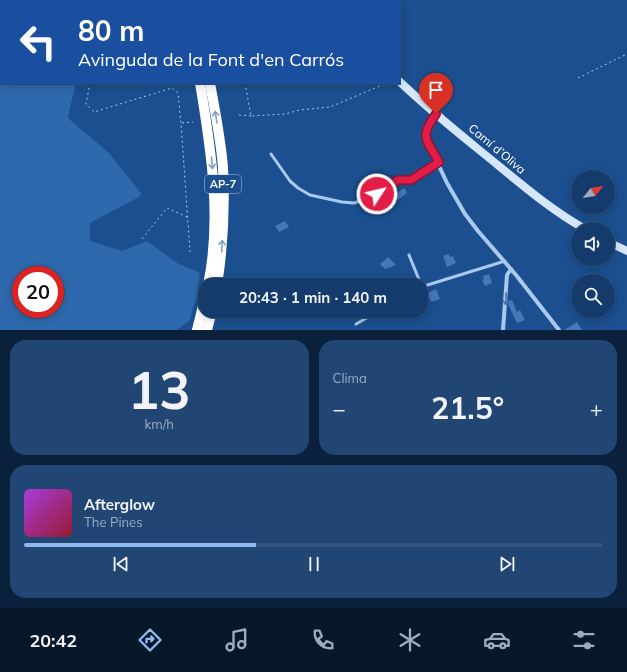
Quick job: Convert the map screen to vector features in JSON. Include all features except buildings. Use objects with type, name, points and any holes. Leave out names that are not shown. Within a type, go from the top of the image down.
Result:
[{"type":"highway","name":"AP-7","points":[[200,84],[210,146],[212,172],[213,252],[209,278]]},
{"type":"highway","name":"AP-7","points":[[210,84],[223,168],[221,260],[218,278]]},
{"type":"highway","points":[[197,330],[200,318]]},
{"type":"highway","points":[[207,330],[210,318]]},
{"type":"street","name":"Camí d’Oliva","points":[[400,82],[436,114],[537,197],[574,222]]},
{"type":"street","points":[[436,114],[426,130],[425,136],[439,162],[447,183],[462,209],[478,231],[505,261],[558,330]]},
{"type":"street","points":[[615,245],[627,251]]},
{"type":"street","points":[[503,330],[507,275],[511,269]]},
{"type":"lane","points":[[271,154],[290,181],[298,188],[310,195],[346,203],[354,203],[372,197],[400,178],[411,180],[439,162]]},
{"type":"lane","points":[[409,255],[418,278]]},
{"type":"lane","points":[[428,285],[505,261]]},
{"type":"lane","points":[[356,324],[367,318]]},
{"type":"path","points":[[578,78],[627,54]]},
{"type":"path","points":[[90,84],[86,104],[94,112],[172,88],[178,93],[190,252]]},
{"type":"path","points":[[245,84],[251,116]]},
{"type":"path","points":[[238,116],[285,114],[300,110],[330,107],[385,84]]},
{"type":"path","points":[[181,123],[193,122]]},
{"type":"path","points":[[142,239],[167,208],[188,217]]},
{"type":"shaded area","points":[[0,84],[76,84],[68,116],[70,120],[109,153],[141,193],[139,197],[90,223],[90,241],[122,251],[147,241],[177,263],[200,273],[198,278],[196,300],[189,321],[177,330],[0,330]]},
{"type":"route","points":[[377,194],[400,178],[411,180],[439,162],[425,136],[429,123],[436,114]]}]
